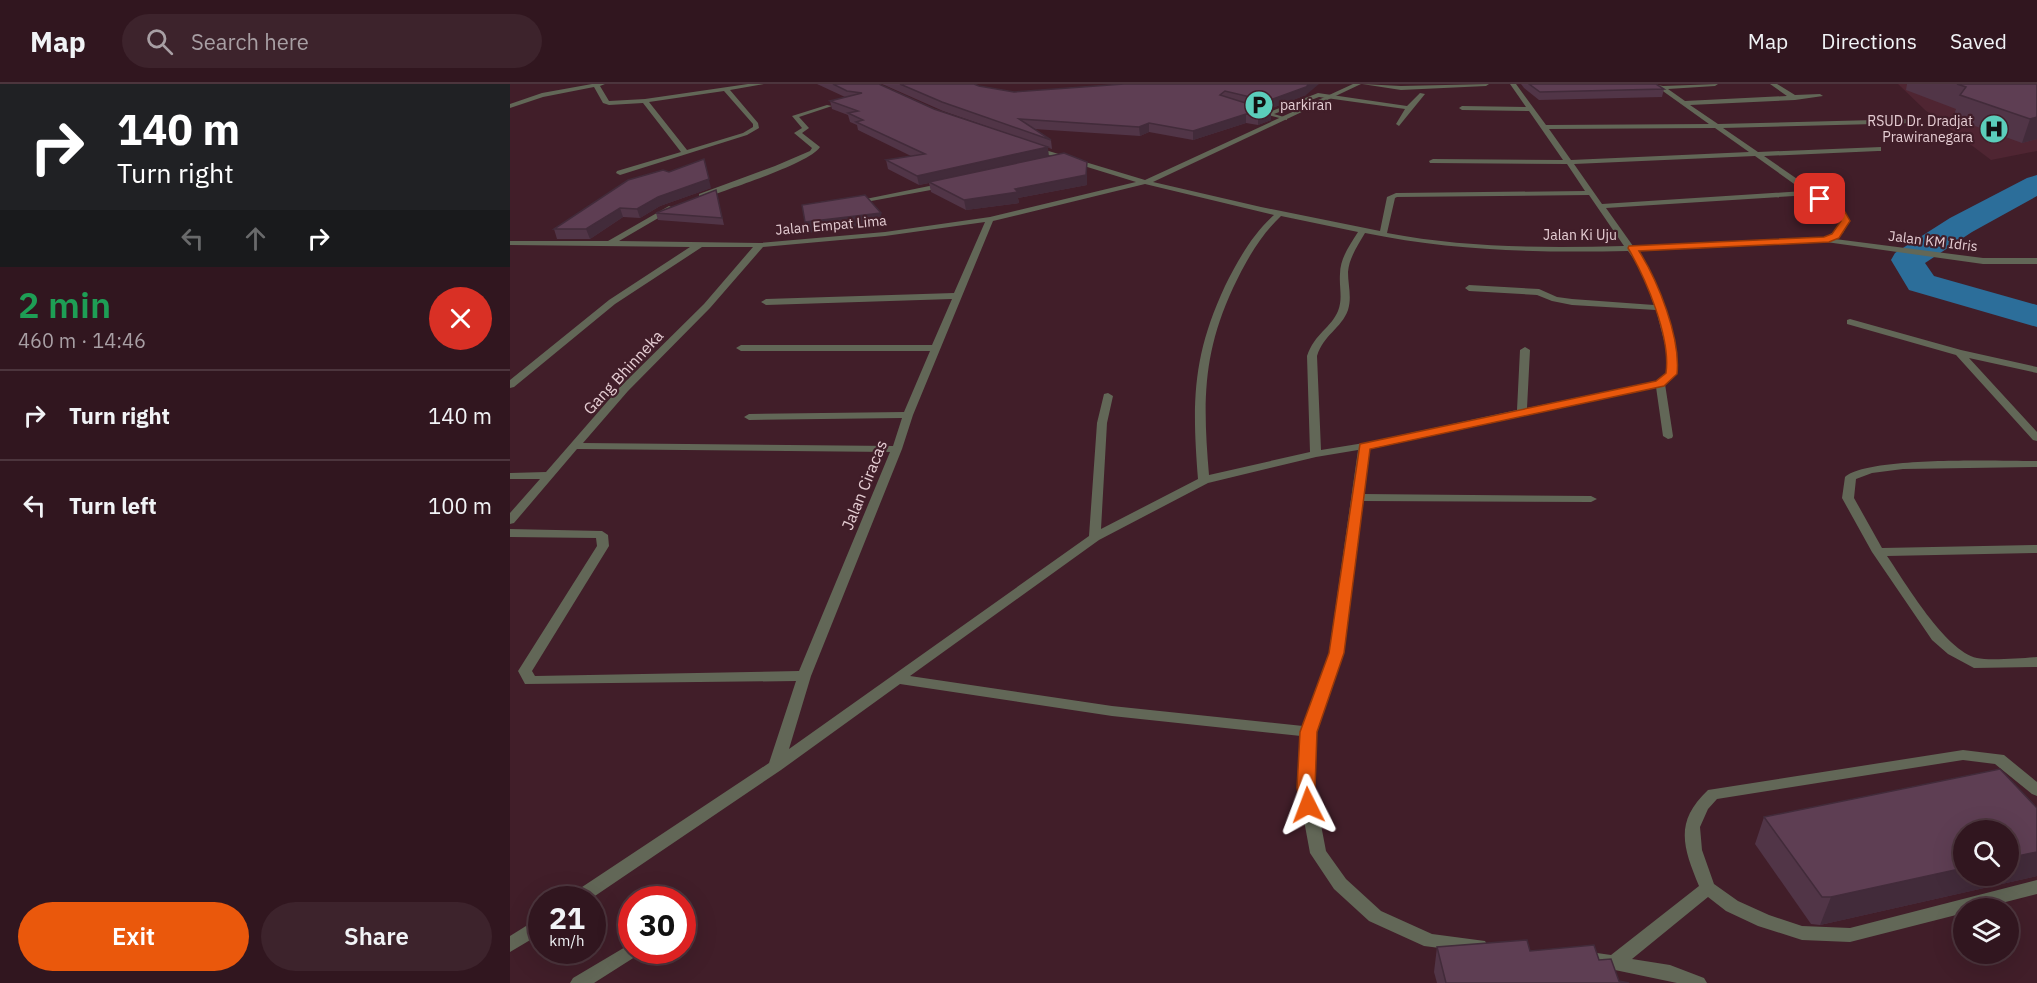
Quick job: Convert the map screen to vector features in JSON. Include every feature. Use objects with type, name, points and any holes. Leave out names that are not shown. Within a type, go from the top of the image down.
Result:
[{"type":"street","points":[[510,106],[527,99],[604,84]]},
{"type":"street","points":[[596,85],[605,102],[645,101],[761,84]]},
{"type":"street","name":"Jalan Empat Lima","points":[[513,245],[611,243],[760,245],[874,236],[990,219],[1149,181],[1358,84]]},
{"type":"street","points":[[1365,84],[1401,88],[1486,84]]},
{"type":"street","points":[[597,886],[776,766],[1095,537],[1204,480],[1316,454],[1522,414],[1660,383],[1671,374],[1673,362],[1660,308],[1646,269],[1603,206],[1590,193],[1513,84]]},
{"type":"street","points":[[1657,86],[1715,84]]},
{"type":"street","points":[[1773,84],[1795,98]]},
{"type":"street","points":[[1657,86],[1687,103],[1842,214],[1845,221],[1835,236],[1825,240]]},
{"type":"street","points":[[620,173],[684,151],[745,134],[756,128],[756,124],[726,90]]},
{"type":"street","points":[[1399,124],[1422,94]]},
{"type":"street","points":[[510,96],[527,99]]},
{"type":"street","points":[[1267,114],[1312,96],[1409,108]]},
{"type":"street","points":[[1687,103],[1820,96]]},
{"type":"street","points":[[645,101],[684,151]]},
{"type":"street","points":[[696,198],[743,182],[813,152],[816,147],[797,133],[806,128],[795,116],[829,106]]},
{"type":"street","points":[[1462,108],[1530,109]]},
{"type":"street","points":[[1256,111],[1285,119]]},
{"type":"street","points":[[1542,127],[1718,126],[1914,121]]},
{"type":"street","name":"Jalan Ki Uju","points":[[1022,143],[1065,158],[1279,214],[1383,234],[1484,248],[1633,248],[1825,240]]},
{"type":"street","points":[[1432,161],[1568,162],[1758,156],[1878,149]]},
{"type":"street","points":[[1042,164],[1065,158]]},
{"type":"street","points":[[841,204],[954,183]]},
{"type":"street","points":[[1383,234],[1391,197],[1396,195],[1590,193]]},
{"type":"street","points":[[1603,206],[1810,193]]},
{"type":"street","points":[[611,243],[648,219],[674,206]]},
{"type":"street","points":[[1204,480],[1199,426],[1204,347],[1214,315],[1244,254],[1258,233],[1279,214]]},
{"type":"street","name":"Jalan Ciracas","points":[[776,766],[804,676],[897,449],[935,348],[990,219]]},
{"type":"street","points":[[1316,454],[1312,356],[1317,342],[1340,316],[1346,301],[1344,271],[1350,250],[1363,230]]},
{"type":"street","name":"Jalan KM Idris","points":[[1825,240],[1983,261],[2037,261]]},
{"type":"street","points":[[510,385],[603,308],[700,245]]},
{"type":"street","name":"Gang Bhinneka","points":[[510,520],[577,446],[624,389],[707,306],[760,245]]},
{"type":"street","points":[[1469,288],[1539,292],[1555,299],[1572,302],[1660,308]]},
{"type":"street","points":[[766,302],[958,297]]},
{"type":"street","points":[[1850,322],[1959,353],[2037,370]]},
{"type":"street","points":[[741,348],[935,348]]},
{"type":"street","points":[[1522,414],[1525,350]]},
{"type":"street","points":[[1959,353],[2037,438]]},
{"type":"street","points":[[1660,383],[1668,435]]},
{"type":"street","points":[[1095,537],[1102,423],[1108,396]]},
{"type":"street","points":[[749,417],[908,415]]},
{"type":"street","points":[[577,446],[897,449]]},
{"type":"street","points":[[1364,446],[1336,653],[1308,732],[1306,788],[1318,854],[1340,884],[1375,916],[1430,940],[1491,948]]},
{"type":"street","points":[[2037,464],[1903,466],[1870,470],[1851,477],[1847,487],[1848,498],[1878,552],[1936,637],[1953,651],[1974,663],[2037,662]]},
{"type":"street","points":[[510,476],[551,475]]},
{"type":"street","points":[[1356,497],[1591,499]]},
{"type":"street","points":[[510,533],[602,535],[603,546],[525,671],[530,681],[804,676]]},
{"type":"street","points":[[1878,552],[2037,549]]},
{"type":"street","points":[[897,680],[1112,711],[1308,732]]},
{"type":"street","points":[[2037,790],[1999,759],[1962,754],[1713,794],[1701,804],[1692,819],[1694,850],[1708,888],[1732,906],[1764,921],[1802,933],[1850,935],[2037,887]]},
{"type":"street","points":[[1615,962],[1708,888]]},
{"type":"street","points":[[510,945],[528,933]]},
{"type":"street","points":[[579,983],[618,959]]},
{"type":"street","points":[[1582,959],[1615,962],[1670,973],[1698,983]]},
{"type":"shaded area","name":"RSUD Dr. Dradjat Prawiranegara","points":[[1898,84],[2037,84],[2037,151],[1991,160],[1925,110]]},
{"type":"building","points":[[833,84],[879,84],[934,109],[1048,147],[917,176],[886,160],[925,154],[856,122],[863,120],[848,113],[858,111],[830,101],[862,93],[847,91]]},
{"type":"building","points":[[900,84],[974,84],[1014,92],[1124,84],[1309,84],[1267,101],[1225,91],[1220,95],[1271,111],[1258,116],[1246,114],[1193,131],[1149,123],[1139,127],[1019,119],[1051,140],[942,102]]},
{"type":"building","points":[[1529,84],[1656,84],[1664,89],[1540,92]]},
{"type":"building","points":[[1957,84],[2037,84],[2037,117],[2030,119],[1960,95],[1966,87]]},
{"type":"building","points":[[1064,153],[1087,162],[1086,175],[1015,189],[1018,192],[964,200],[929,182]]},
{"type":"building","points":[[704,159],[709,179],[658,197],[637,209],[620,208],[586,229],[554,229],[628,180],[663,170],[669,172]]},
{"type":"building","points":[[716,190],[722,218],[656,213]]},
{"type":"building","points":[[865,195],[881,213],[805,222],[802,205]]},
{"type":"building","points":[[2000,769],[2037,808],[2037,852],[2019,856],[2019,820],[1953,820],[1953,870],[1822,897],[1764,817]]},
{"type":"building","points":[[1527,940],[1530,951],[1594,945],[1599,960],[1611,959],[1619,981],[1629,983],[1446,983],[1437,947]]},
{"type":"waterway","points":[[2037,184],[1961,225],[1907,260],[1921,283],[2037,316]]},
{"type":"place","name":"parkiran","points":[[1259,105]]},
{"type":"place","name":"RSUD Dr. Dradjat Prawiranegara","points":[[1994,129]]},
{"type":"route","points":[[1308,805],[1306,788],[1308,732],[1336,653],[1347,586],[1364,446],[1660,383],[1671,374],[1672,352],[1655,293],[1646,269],[1633,248],[1825,240],[1835,236],[1845,221],[1842,214],[1820,199]]}]
